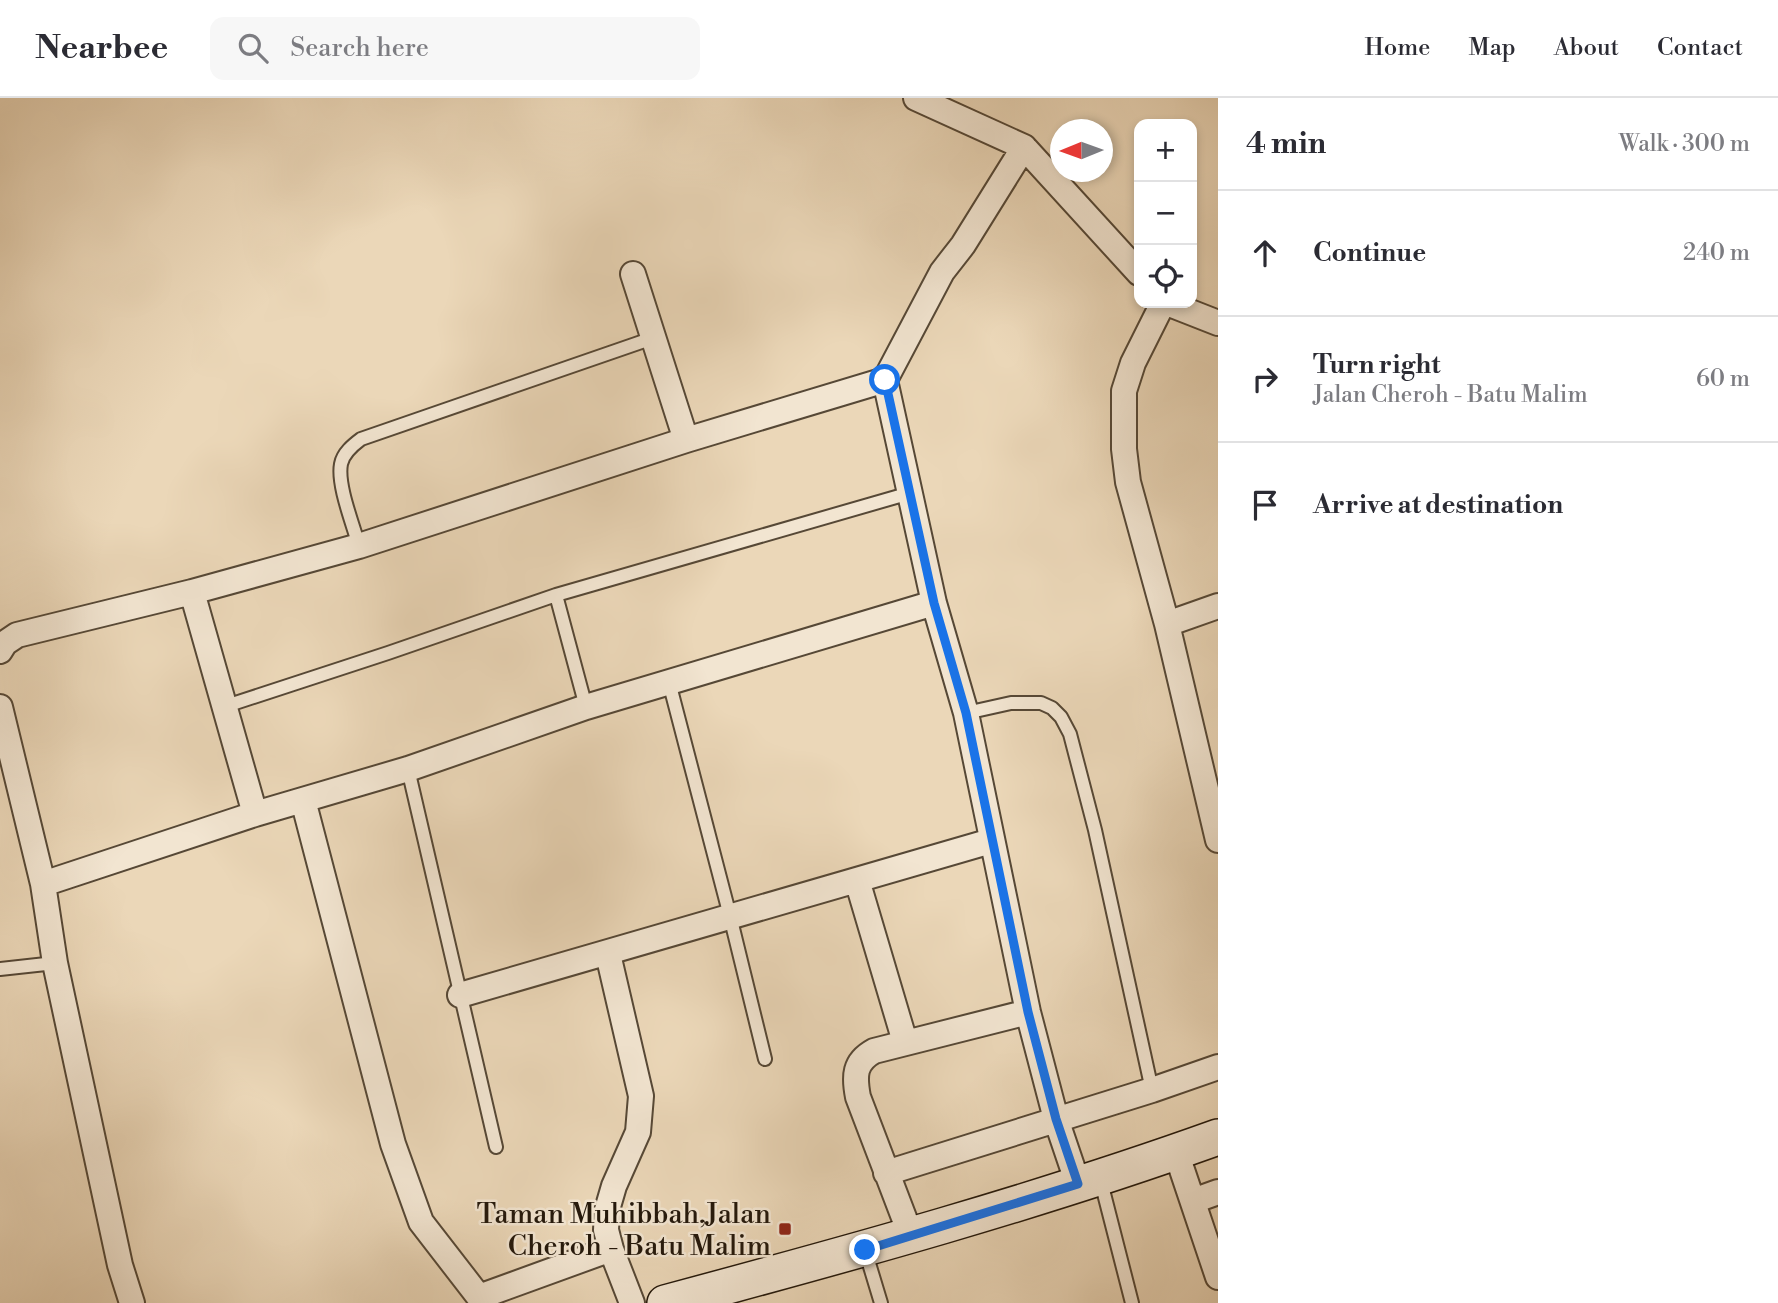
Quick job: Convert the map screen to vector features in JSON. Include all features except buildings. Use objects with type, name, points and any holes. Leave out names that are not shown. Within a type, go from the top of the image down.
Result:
[{"type":"main road","points":[[665,1303],[865,1250],[1089,1181],[1218,1137]]},
{"type":"street","points":[[916,98],[1024,146],[1134,267]]},
{"type":"street","points":[[1024,146],[963,245],[942,272],[885,380],[934,603],[966,713],[1028,1012],[1056,1119],[1089,1181]]},
{"type":"street","points":[[633,274],[686,440]]},
{"type":"street","points":[[1162,308],[1133,363],[1124,391],[1124,449],[1128,482],[1167,624],[1218,838]]},
{"type":"street","points":[[1178,308],[1218,323]]},
{"type":"street","points":[[0,651],[5,643],[17,635],[192,592],[359,546],[686,440],[885,380]]},
{"type":"street","points":[[192,592],[255,814]]},
{"type":"street","points":[[43,884],[255,814],[408,769],[586,707],[934,603]]},
{"type":"street","points":[[1167,624],[1218,606]]},
{"type":"street","points":[[0,707],[43,884],[55,963],[120,1265],[132,1303]]},
{"type":"street","points":[[303,800],[398,1157],[421,1222],[481,1300],[611,1250]]},
{"type":"street","points":[[460,995],[991,841]]},
{"type":"street","points":[[857,880],[905,1042]]},
{"type":"street","points":[[608,954],[642,1096],[638,1132],[614,1186],[607,1210],[606,1230],[632,1303]]},
{"type":"street","points":[[911,1236],[858,1097],[855,1074],[858,1063],[874,1051],[1028,1012]]},
{"type":"street","points":[[886,1173],[1218,1067]]},
{"type":"street","points":[[1176,1152],[1218,1277]]},
{"type":"street","points":[[1193,1201],[1218,1192]]},
{"type":"lane","points":[[359,546],[341,479],[341,464],[344,455],[361,439],[653,338]]},
{"type":"lane","points":[[223,707],[556,595],[910,493]]},
{"type":"lane","points":[[556,595],[586,707]]},
{"type":"lane","points":[[669,682],[765,1059]]},
{"type":"lane","points":[[966,713],[1012,703],[1041,704],[1052,708],[1066,725],[1095,830],[1152,1090]]},
{"type":"lane","points":[[408,769],[496,1147]]},
{"type":"lane","points":[[0,970],[55,963]]},
{"type":"lane","points":[[1089,1181],[1132,1303]]},
{"type":"lane","points":[[865,1250],[881,1303]]},
{"type":"place","name":"Taman Muhibbah,Jalan Cheroh - Batu Malim","points":[[785,1229]]},
{"type":"route","points":[[865,1250],[1078,1184],[1056,1119],[1028,1012],[966,713],[934,603],[885,380]]}]
